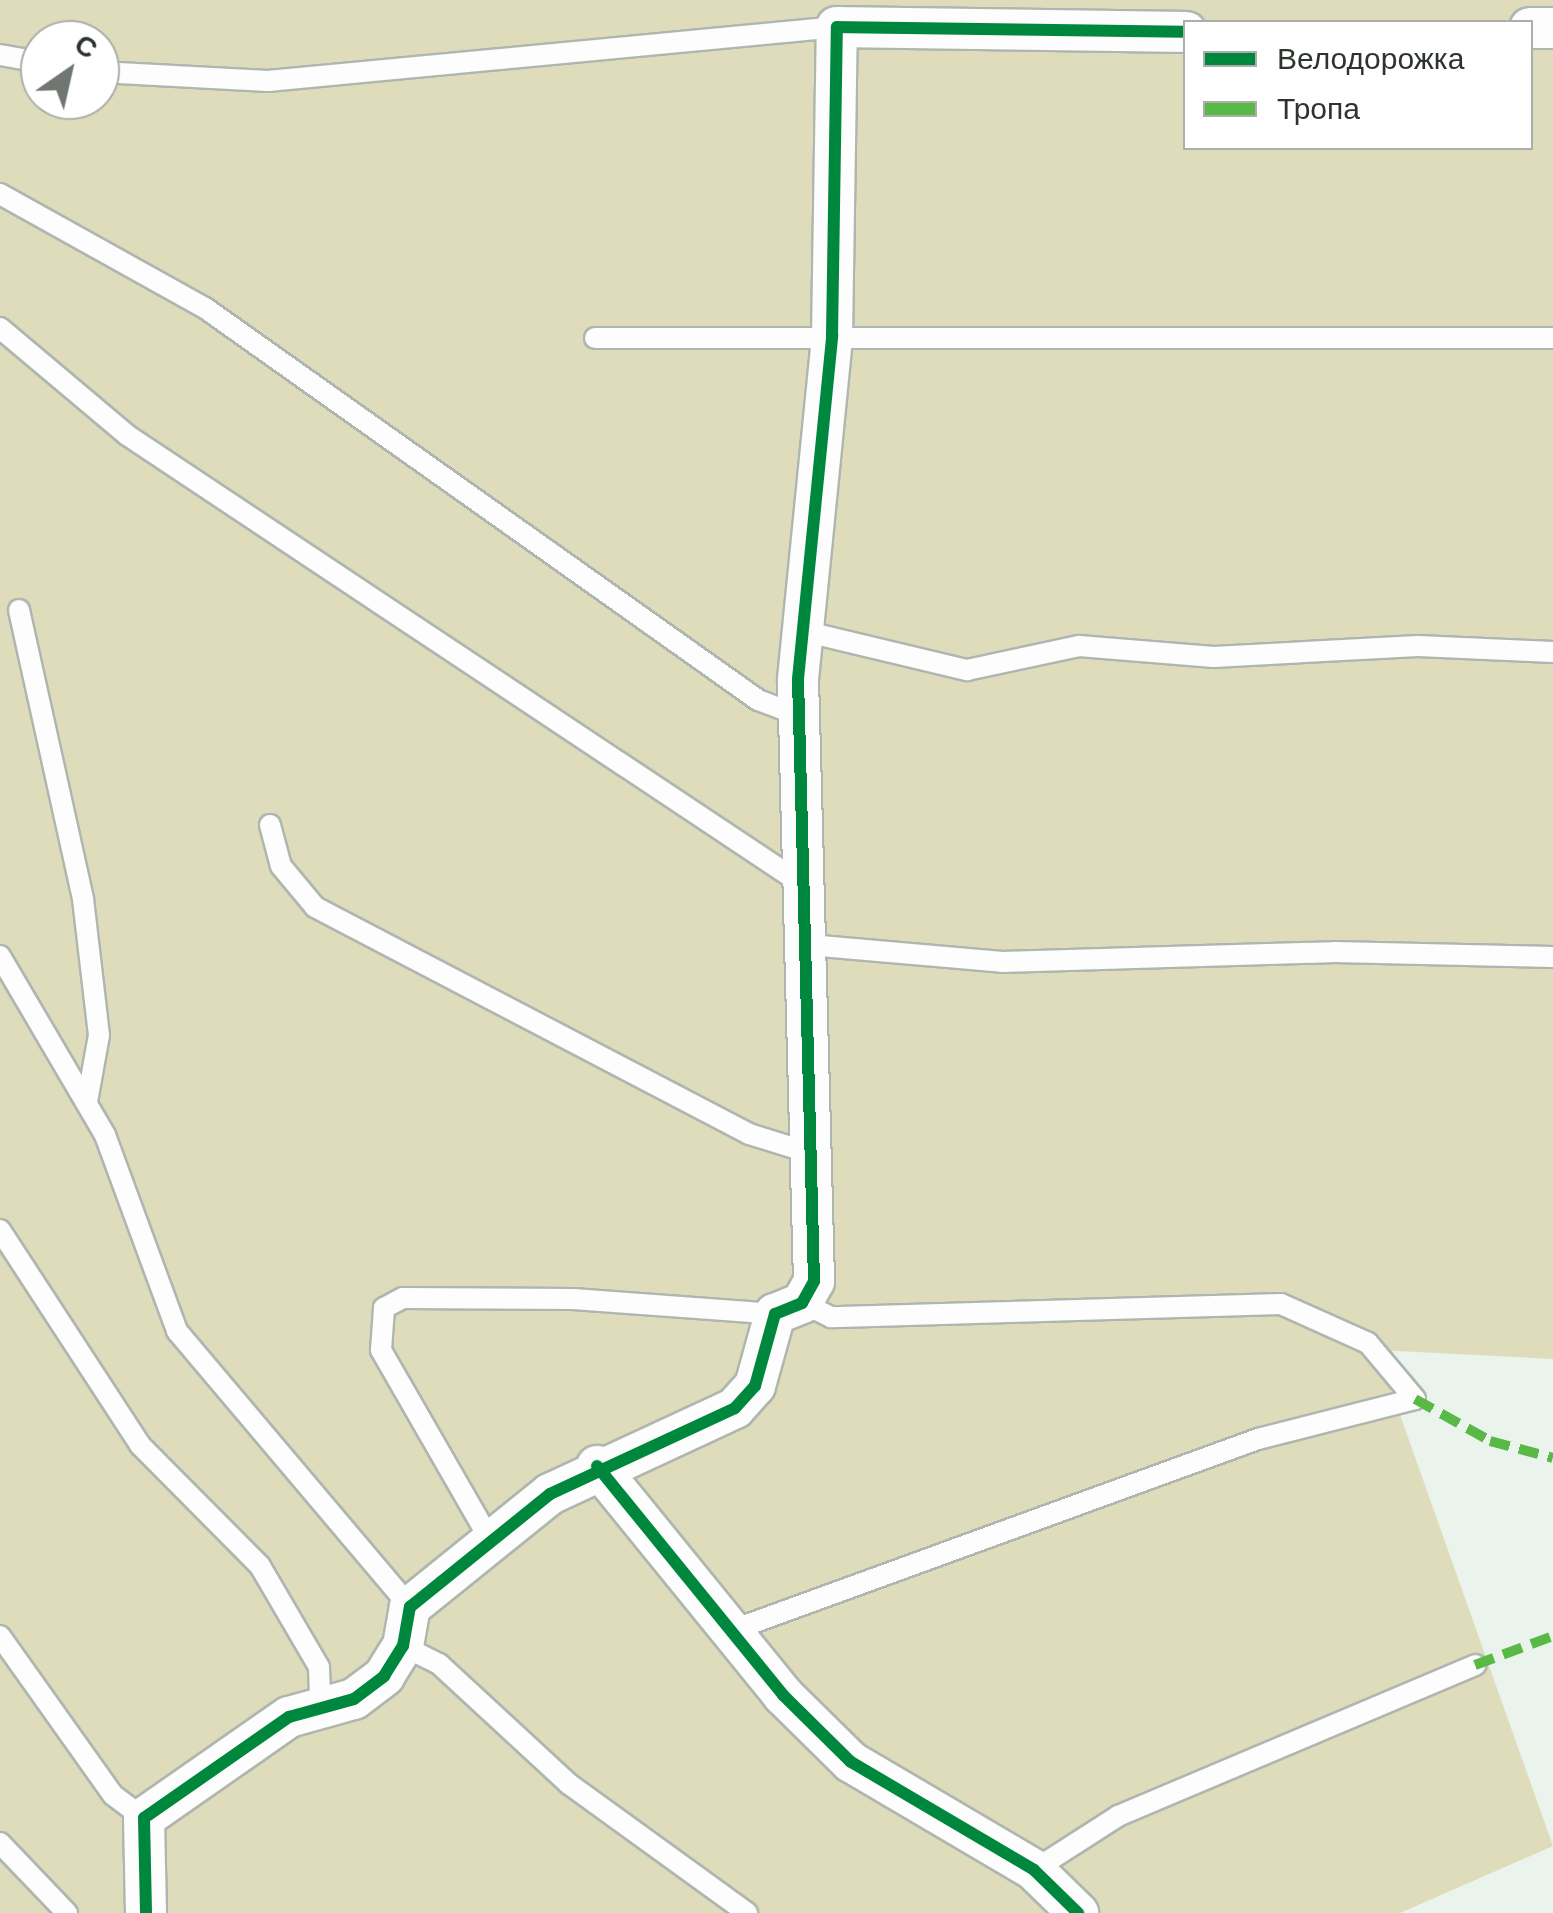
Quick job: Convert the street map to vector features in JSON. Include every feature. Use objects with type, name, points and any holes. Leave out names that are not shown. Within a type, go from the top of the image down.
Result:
[{"type":"street","points":[[146,1913],[144,1818],[320,1702],[354,1699],[404,1646],[410,1606],[488,1538],[597,1466],[735,1408],[755,1386],[817,1248],[807,1152],[809,945],[798,714],[832,336],[837,27],[1183,32]]},
{"type":"street","points":[[597,1466],[733,1630],[852,1762],[1034,1870],[1078,1913]]},
{"type":"lane","points":[[120,73],[268,81],[837,27]]},
{"type":"lane","points":[[0,194],[205,308],[758,700],[798,714]]},
{"type":"lane","points":[[0,328],[127,436],[806,888]]},
{"type":"lane","points":[[595,338],[1553,338]]},
{"type":"lane","points":[[20,610],[84,899],[99,1035],[87,1102]]},
{"type":"lane","points":[[803,631],[968,670],[1079,646],[1214,658],[1418,646],[1553,652]]},
{"type":"lane","points":[[270,825],[281,866],[316,907],[749,1134],[807,1152]]},
{"type":"lane","points":[[809,945],[1002,962],[1260,952],[1553,957]]},
{"type":"lane","points":[[0,956],[87,1102],[192,1354],[410,1606]]},
{"type":"lane","points":[[0,1230],[140,1446],[260,1566],[320,1667],[320,1702]]},
{"type":"lane","points":[[488,1538],[381,1350],[384,1308],[404,1298],[788,1308],[831,1317],[1281,1304],[1368,1343],[1415,1399],[1258,1439],[733,1630]]},
{"type":"lane","points":[[0,1636],[114,1795],[144,1818]]},
{"type":"lane","points":[[404,1646],[440,1664],[569,1784],[747,1913]]},
{"type":"lane","points":[[1034,1870],[1118,1816],[1475,1665]]},
{"type":"lane","points":[[0,1843],[66,1913]]},
{"type":"shaded area","points":[[0,0],[1553,0],[1553,1359],[1377,1350],[1553,1846],[1400,1913],[0,1913]]},
{"type":"marked path","points":[[1415,1399],[1490,1441],[1553,1458]]},
{"type":"marked path","points":[[1475,1665],[1553,1636]]},
{"type":"cycle path","points":[[146,1913],[144,1818],[289,1717],[354,1699],[384,1676],[403,1646],[410,1607],[550,1494],[735,1408],[755,1386],[775,1314],[802,1303],[814,1281],[798,679],[832,336],[837,27],[1183,32]]},
{"type":"cycle path","points":[[597,1466],[783,1695],[851,1762],[1034,1870],[1078,1913]]}]
